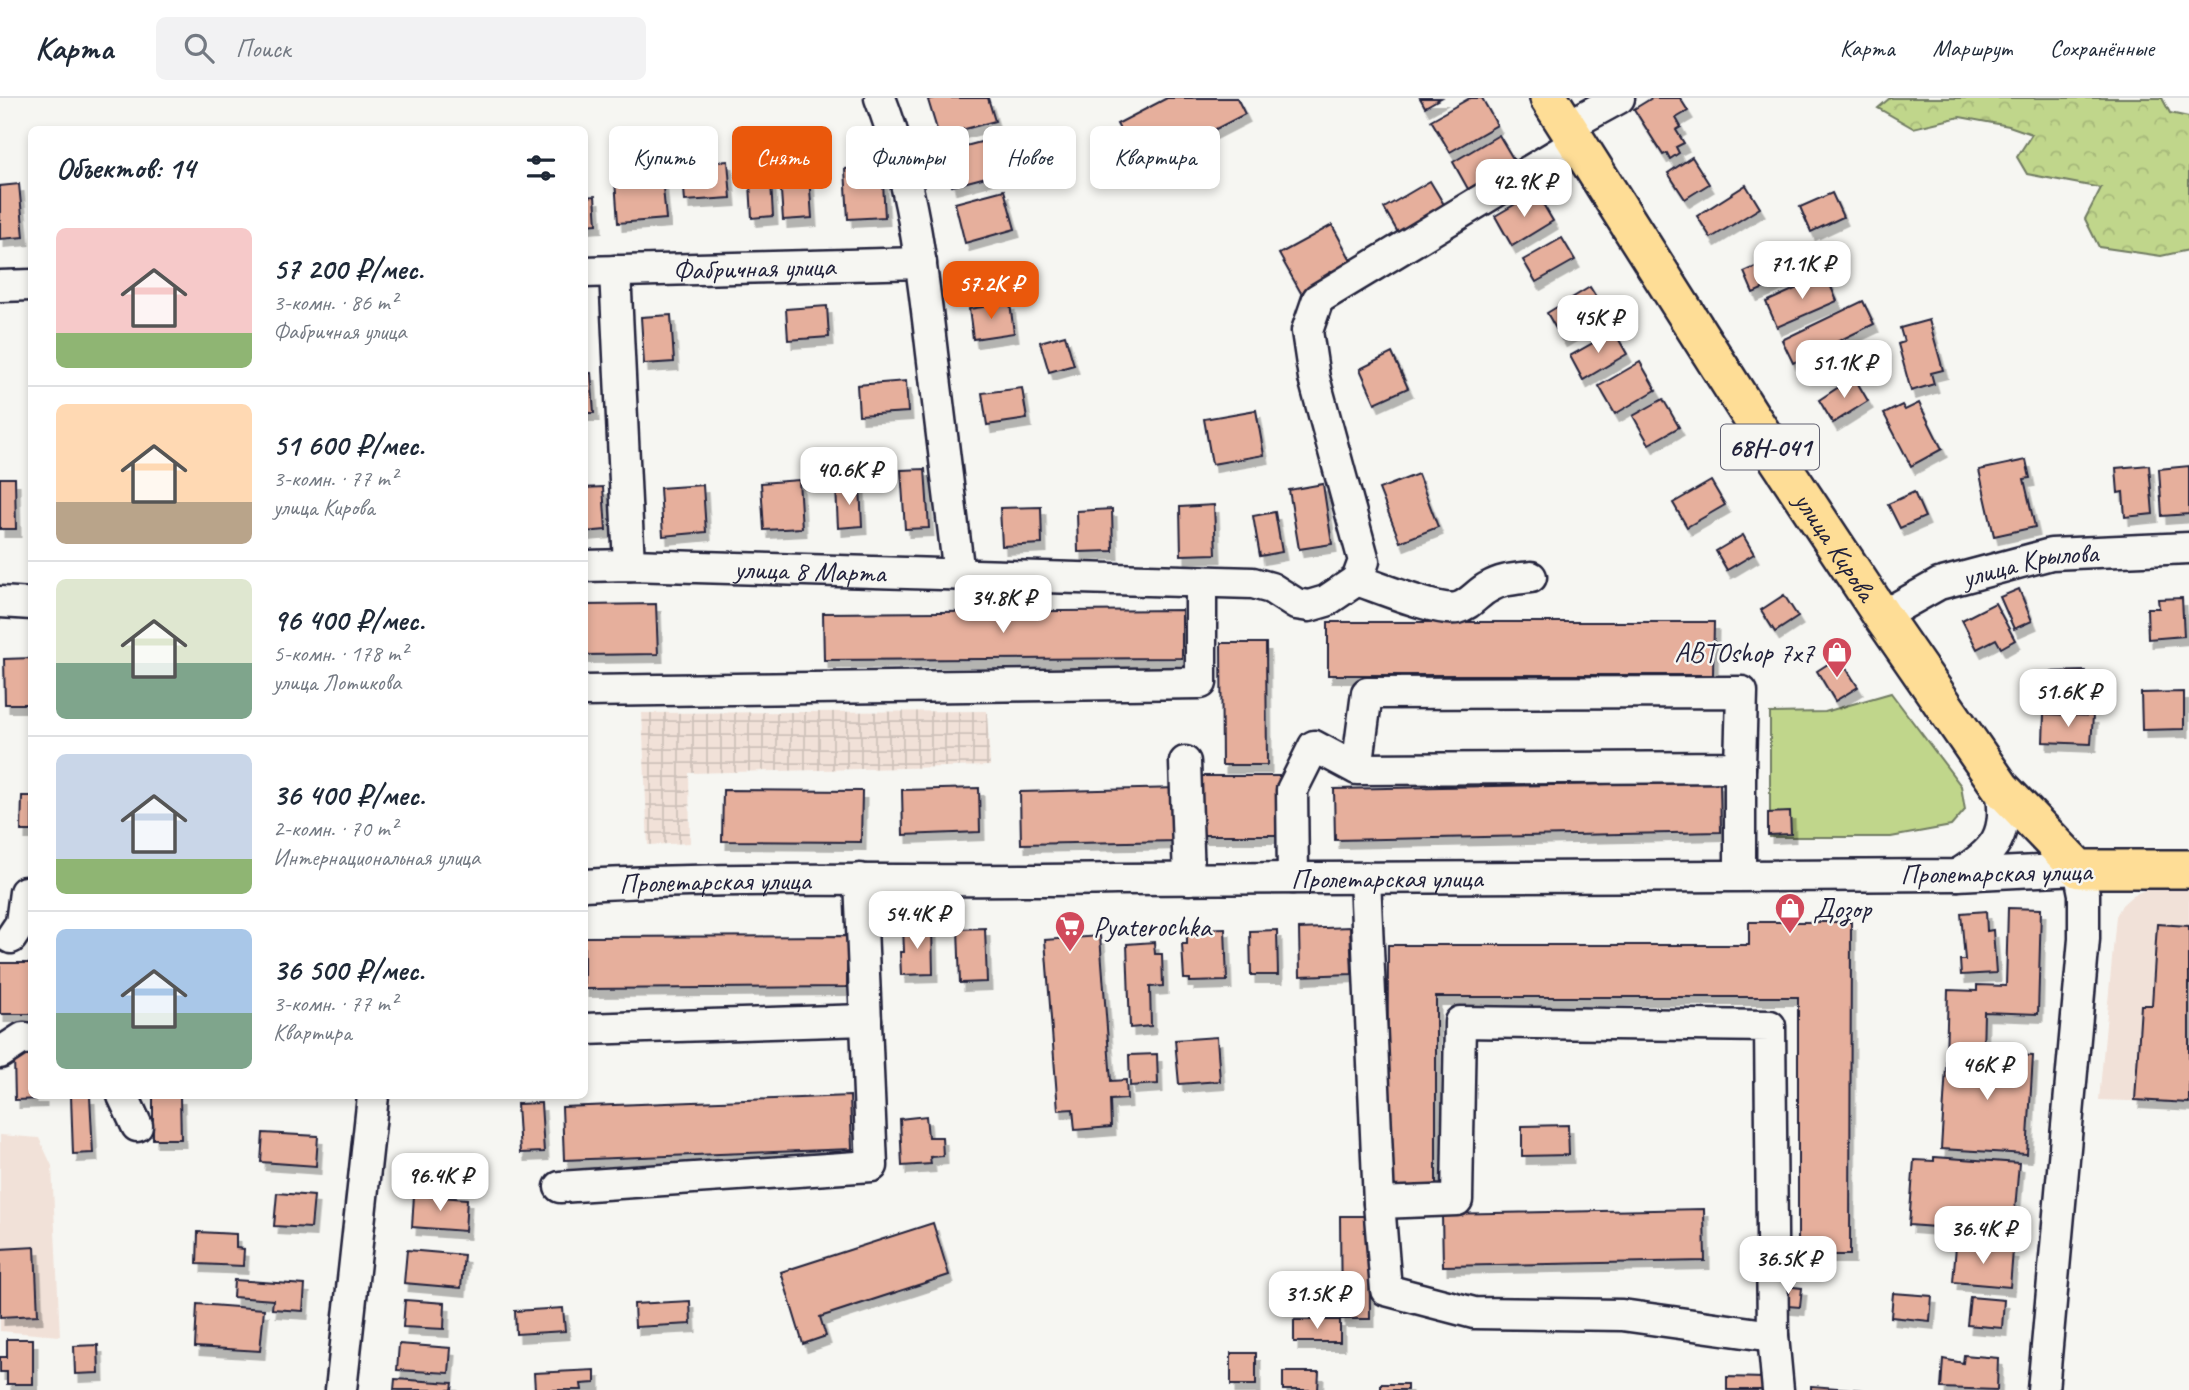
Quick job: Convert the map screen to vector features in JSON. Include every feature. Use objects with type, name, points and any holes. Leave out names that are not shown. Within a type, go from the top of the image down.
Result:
[{"type":"main road","name":"улица Кирова","points":[[1563,122],[1778,459],[2001,789],[2079,869]]},
{"type":"main road","name":"Пролетарская улица","points":[[2079,869],[2189,869]]},
{"type":"street","points":[[880,98],[894,133],[912,203],[959,575]]},
{"type":"street","points":[[1531,577],[1501,581],[1456,608],[1439,607],[1357,580],[1364,561],[1314,378],[1307,331],[1318,299],[1563,122],[1619,98]]},
{"type":"street","name":"Фабричная улица","points":[[588,272],[921,263]]},
{"type":"street","points":[[615,271],[629,565]]},
{"type":"street","points":[[0,286],[28,285]]},
{"type":"street","name":"улица Крылова","points":[[1882,616],[1939,584],[2052,554],[2189,548]]},
{"type":"street","name":"улица 8 Марта","points":[[588,566],[1253,583],[1271,588],[1296,604],[1309,606],[1326,601],[1357,580]]},
{"type":"street","points":[[588,691],[1202,683],[1201,582]]},
{"type":"street","points":[[0,602],[28,604]]},
{"type":"street","points":[[1357,769],[1367,693],[1742,692],[1740,875]]},
{"type":"street","points":[[1293,878],[1292,790],[1314,746],[1357,769],[1740,767]]},
{"type":"street","points":[[1185,762],[1189,879]]},
{"type":"street","points":[[1957,875],[1980,861],[1993,847],[2003,829],[2005,810],[2001,789]]},
{"type":"street","points":[[2043,1390],[2084,939],[2084,894],[2079,869]]},
{"type":"street","name":"Пролетарская улица","points":[[588,885],[860,879],[998,881],[1957,875],[2079,869]]},
{"type":"street","points":[[1364,878],[1379,1203],[1386,1290],[1474,1313],[1622,1315],[1773,1336]]},
{"type":"street","points":[[561,1188],[872,1166],[860,879]]},
{"type":"street","points":[[11,939],[21,923],[19,892]]},
{"type":"street","points":[[588,1029],[866,1020]]},
{"type":"street","points":[[1379,1203],[1458,1200],[1460,1022],[1770,1026],[1773,1336],[1778,1390]]},
{"type":"street","points":[[0,1053],[23,1038],[28,1039]]},
{"type":"street","points":[[124,1099],[137,1126]]},
{"type":"street","points":[[341,1390],[373,1099]]},
{"type":"shaded area","points":[[987,711],[990,766],[689,773],[690,843],[648,845],[642,713]]},
{"type":"shaded area","points":[[2189,888],[2189,1103],[2099,1100],[2116,916],[2122,905],[2133,895],[2147,889]]},
{"type":"shaded area","points":[[0,1135],[39,1138],[52,1166],[60,1336],[0,1331]]},
{"type":"green space","points":[[1890,98],[2162,98],[2170,113],[2189,117],[2189,250],[2161,256],[2099,247],[2085,219],[2101,188],[2027,174],[2017,157],[2032,134],[2009,126],[1960,117],[1913,128],[1878,108]]},
{"type":"green space","points":[[1891,693],[1961,786],[1965,810],[1951,826],[1891,837],[1770,837],[1770,713],[1825,712]]},
{"type":"building","points":[[988,98],[995,121],[969,128],[936,126],[928,100]]},
{"type":"building","points":[[1167,98],[1237,98],[1245,114],[1220,127],[1117,124]]},
{"type":"building","points":[[1420,98],[1441,98],[1425,107]]},
{"type":"building","points":[[1470,98],[1482,98],[1497,125],[1450,152],[1431,120]]},
{"type":"building","points":[[1652,98],[1680,98],[1688,111],[1676,118],[1681,127],[1676,130],[1684,143],[1676,147],[1679,153],[1670,159],[1667,153],[1663,155],[1634,109]]},
{"type":"building","points":[[1499,135],[1515,162],[1468,189],[1453,162]]},
{"type":"building","points":[[983,141],[983,178],[969,182],[969,145]]},
{"type":"building","points":[[1692,157],[1709,184],[1685,199],[1668,173]]},
{"type":"building","points":[[728,161],[731,198],[685,201],[684,189],[718,189],[718,162]]},
{"type":"building","points":[[1430,181],[1446,208],[1400,236],[1384,208]]},
{"type":"building","points":[[19,184],[24,237],[0,239],[0,186]]},
{"type":"building","points":[[1746,185],[1760,208],[1711,238],[1697,216]]},
{"type":"building","points":[[616,189],[663,189],[666,219],[618,223]]},
{"type":"building","points":[[750,189],[771,189],[773,216],[752,218]]},
{"type":"building","points":[[781,189],[810,189],[812,218],[783,220]]},
{"type":"building","points":[[846,189],[883,189],[885,217],[848,219]]},
{"type":"building","points":[[1004,190],[1015,229],[965,243],[955,203]]},
{"type":"building","points":[[1536,192],[1553,221],[1512,246],[1495,216]]},
{"type":"building","points":[[1832,193],[1843,217],[1811,232],[1800,207]]},
{"type":"building","points":[[595,196],[597,224],[588,225],[588,197]]},
{"type":"building","points":[[1332,225],[1353,264],[1301,293],[1279,254]]},
{"type":"building","points":[[1562,238],[1575,260],[1536,282],[1523,260]]},
{"type":"building","points":[[1780,256],[1790,277],[1753,293],[1744,272]]},
{"type":"building","points":[[1009,268],[1013,297],[967,305],[962,276]]},
{"type":"building","points":[[1826,275],[1837,301],[1777,327],[1766,302]]},
{"type":"building","points":[[1590,287],[1606,313],[1562,339],[1547,313]]},
{"type":"building","points":[[1863,301],[1874,324],[1793,363],[1782,340]]},
{"type":"building","points":[[1010,303],[1014,333],[973,339],[969,309]]},
{"type":"building","points":[[827,306],[829,337],[788,340],[786,309]]},
{"type":"building","points":[[671,315],[674,362],[644,364],[641,317]]},
{"type":"building","points":[[1929,320],[1943,370],[1931,373],[1934,384],[1911,391],[1898,344],[1904,342],[1900,328]]},
{"type":"building","points":[[1614,331],[1627,354],[1583,380],[1570,356]]},
{"type":"building","points":[[1065,335],[1074,365],[1049,372],[1040,342]]},
{"type":"building","points":[[1392,353],[1408,388],[1375,403],[1360,369]]},
{"type":"building","points":[[1640,362],[1656,390],[1615,414],[1599,386]]},
{"type":"building","points":[[588,373],[591,373],[594,413],[588,413]]},
{"type":"building","points":[[1854,377],[1868,401],[1833,423],[1819,400]]},
{"type":"building","points":[[906,381],[908,412],[859,415],[857,385]]},
{"type":"building","points":[[1022,388],[1027,419],[987,425],[982,393]]},
{"type":"building","points":[[1663,399],[1679,427],[1649,444],[1633,416]]},
{"type":"building","points":[[1919,403],[1942,449],[1911,466],[1884,414],[1902,405],[1905,410]]},
{"type":"building","points":[[1256,410],[1264,455],[1212,464],[1204,419]]},
{"type":"building","points":[[2026,460],[2030,478],[2024,479],[2035,527],[1994,536],[1979,470]]},
{"type":"building","points":[[2149,465],[2153,514],[2125,517],[2123,492],[2118,493],[2116,468]]},
{"type":"building","points":[[2189,466],[2189,514],[2162,516],[2159,469]]},
{"type":"building","points":[[925,469],[929,528],[905,529],[901,470]]},
{"type":"building","points":[[1418,474],[1438,527],[1400,542],[1379,489]]},
{"type":"building","points":[[0,478],[15,478],[16,529],[0,529]]},
{"type":"building","points":[[799,480],[802,528],[764,530],[761,483]]},
{"type":"building","points":[[1711,481],[1725,505],[1687,527],[1673,503]]},
{"type":"building","points":[[1323,484],[1332,544],[1299,549],[1289,490]]},
{"type":"building","points":[[703,485],[706,532],[663,536],[660,488]]},
{"type":"building","points":[[860,486],[862,526],[838,528],[836,487]]},
{"type":"building","points":[[603,487],[606,530],[588,532],[588,488]]},
{"type":"building","points":[[1914,492],[1925,517],[1900,528],[1888,504]]},
{"type":"building","points":[[1214,505],[1216,554],[1181,555],[1180,507]]},
{"type":"building","points":[[1041,507],[1042,544],[1002,546],[1000,508]]},
{"type":"building","points":[[1112,509],[1113,551],[1078,552],[1077,511]]},
{"type":"building","points":[[1275,512],[1282,552],[1260,556],[1253,516]]},
{"type":"building","points":[[1743,535],[1754,554],[1727,570],[1716,551]]},
{"type":"building","points":[[2019,589],[2032,621],[2014,629],[2000,597]]},
{"type":"building","points":[[1784,595],[1798,617],[1775,632],[1761,610]]},
{"type":"building","points":[[2182,598],[2184,636],[2148,639],[2147,608],[2159,608],[2158,599]]},
{"type":"building","points":[[1995,603],[2015,640],[2001,648],[1996,639],[1977,649],[1962,620]]},
{"type":"building","points":[[656,604],[658,654],[588,655],[588,605]]},
{"type":"building","points":[[1182,610],[1182,658],[824,660],[823,613]]},
{"type":"building","points":[[1328,622],[1714,622],[1713,675],[1328,675]]},
{"type":"building","points":[[1221,643],[1266,643],[1267,765],[1222,765]]},
{"type":"building","name":"АВТОshop 7x7","points":[[1839,657],[1858,687],[1835,701],[1817,671]]},
{"type":"building","points":[[28,658],[28,704],[5,704],[4,659]]},
{"type":"building","points":[[2085,671],[2085,695],[2046,696],[2046,672]]},
{"type":"building","points":[[2184,692],[2184,729],[2142,730],[2141,693]]},
{"type":"building","points":[[2044,714],[2093,716],[2091,744],[2043,742]]},
{"type":"building","points":[[1200,776],[1284,776],[1284,835],[1199,835]]},
{"type":"building","points":[[1720,782],[1721,832],[1335,840],[1334,789]]},
{"type":"building","points":[[979,788],[980,832],[903,835],[902,790]]},
{"type":"building","points":[[1178,788],[1179,841],[1021,844],[1020,792]]},
{"type":"building","points":[[723,790],[862,791],[861,842],[722,841]]},
{"type":"building","points":[[22,796],[28,796],[28,831],[21,831]]},
{"type":"building","points":[[1790,812],[1791,834],[1768,835],[1768,813]]},
{"type":"building","points":[[2008,908],[2041,909],[2038,1014],[1984,1012],[1983,1057],[1946,1057],[1948,990],[1977,991],[1977,985],[2006,986]]},
{"type":"building","points":[[1986,911],[1987,931],[1993,930],[1996,973],[1961,975],[1960,960],[1965,960],[1961,913]]},
{"type":"building","points":[[1749,922],[1851,922],[1850,1255],[1798,1255],[1798,997],[1436,997],[1436,1189],[1387,1189],[1388,945],[1749,945]]},
{"type":"building","points":[[2157,924],[2189,926],[2189,1103],[2135,1100],[2141,1005],[2152,1005]]},
{"type":"building","points":[[903,926],[932,926],[933,974],[901,975]]},
{"type":"building","points":[[1350,927],[1352,974],[1300,976],[1299,929]]},
{"type":"building","points":[[985,928],[987,982],[960,983],[958,929]]},
{"type":"building","points":[[1225,928],[1227,981],[1190,982],[1190,979],[1184,979],[1182,944],[1187,944],[1187,935],[1193,935],[1193,929]]},
{"type":"building","points":[[1277,930],[1278,975],[1251,975],[1250,931]]},
{"type":"building","points":[[847,936],[847,987],[588,989],[588,937]]},
{"type":"building","points":[[1100,936],[1111,1081],[1126,1080],[1127,1099],[1110,1100],[1111,1127],[1075,1130],[1073,1109],[1058,1110],[1045,940]]},
{"type":"building","points":[[1154,942],[1155,954],[1162,954],[1163,986],[1150,987],[1151,1026],[1130,1028],[1127,944]]},
{"type":"building","points":[[0,963],[28,963],[28,1014],[0,1014]]},
{"type":"building","points":[[1217,1037],[1220,1081],[1179,1084],[1175,1040]]},
{"type":"building","points":[[1947,1051],[2033,1056],[2027,1154],[1941,1149]]},
{"type":"building","points":[[1157,1054],[1158,1084],[1130,1086],[1129,1055]]},
{"type":"building","points":[[14,1056],[28,1056],[28,1099],[42,1099],[15,1100]]},
{"type":"building","points":[[850,1096],[852,1149],[564,1160],[562,1107]]},
{"type":"building","points":[[71,1099],[90,1099],[93,1153],[73,1154]]},
{"type":"building","points":[[153,1099],[180,1099],[181,1139],[153,1139]]},
{"type":"building","points":[[541,1103],[544,1152],[520,1153],[517,1104]]},
{"type":"building","points":[[926,1116],[928,1137],[942,1137],[943,1156],[930,1157],[931,1164],[902,1166],[900,1119]]},
{"type":"building","points":[[1568,1125],[1569,1155],[1522,1156],[1522,1126]]},
{"type":"building","points":[[263,1133],[318,1136],[316,1166],[261,1162]]},
{"type":"building","points":[[418,1157],[460,1160],[458,1186],[417,1183]]},
{"type":"building","points":[[1934,1157],[2019,1163],[2013,1233],[1909,1225],[1914,1160],[1934,1161]]},
{"type":"building","points":[[277,1193],[314,1196],[311,1228],[274,1226]]},
{"type":"building","points":[[414,1195],[467,1199],[465,1231],[412,1227]]},
{"type":"building","points":[[1704,1209],[1705,1261],[1443,1266],[1442,1214]]},
{"type":"building","points":[[1340,1216],[1369,1216],[1370,1319],[1341,1319]]},
{"type":"building","points":[[933,1223],[949,1275],[820,1317],[826,1336],[803,1344],[781,1272]]},
{"type":"building","points":[[198,1232],[236,1234],[236,1248],[244,1249],[243,1266],[197,1264]]},
{"type":"building","points":[[1956,1246],[2013,1251],[2010,1287],[1953,1282]]},
{"type":"building","points":[[35,1247],[38,1315],[0,1317],[0,1249]]},
{"type":"building","points":[[407,1250],[464,1255],[461,1288],[404,1283]]},
{"type":"building","points":[[234,1280],[305,1285],[303,1311],[272,1309],[273,1300],[233,1297]]},
{"type":"building","points":[[1775,1285],[1802,1288],[1800,1307],[1774,1305]]},
{"type":"building","points":[[1893,1293],[1932,1296],[1930,1321],[1891,1317]]},
{"type":"building","points":[[1970,1297],[2004,1300],[2002,1328],[1967,1325]]},
{"type":"building","points":[[405,1300],[445,1303],[444,1329],[403,1327]]},
{"type":"building","points":[[690,1301],[691,1324],[635,1327],[634,1304]]},
{"type":"building","points":[[197,1304],[264,1309],[260,1351],[195,1347]]},
{"type":"building","points":[[563,1308],[565,1331],[516,1334],[515,1311]]},
{"type":"building","points":[[1294,1320],[1340,1320],[1340,1342],[1294,1342]]},
{"type":"building","points":[[7,1339],[33,1339],[33,1384],[7,1384],[7,1372],[0,1372],[0,1357],[7,1357]]},
{"type":"building","points":[[399,1344],[451,1348],[449,1373],[397,1370]]},
{"type":"building","points":[[98,1345],[99,1373],[75,1374],[74,1346]]},
{"type":"building","points":[[1231,1353],[1256,1353],[1256,1385],[1231,1385]]},
{"type":"building","points":[[1964,1355],[1998,1358],[1997,1390],[1941,1388],[1943,1359],[1963,1363]]},
{"type":"building","points":[[595,1370],[595,1383],[581,1384],[582,1390],[535,1390],[534,1373]]},
{"type":"building","points":[[1283,1372],[1319,1372],[1318,1390],[1283,1390]]},
{"type":"building","points":[[1727,1377],[1764,1378],[1764,1390],[1727,1390]]},
{"type":"building","points":[[395,1379],[453,1383],[452,1390],[394,1390]]},
{"type":"building","points":[[1381,1384],[1407,1384],[1407,1390],[1381,1390]]},
{"type":"building","points":[[1811,1386],[1864,1390],[1811,1390]]},
{"type":"place","name":"АВТОshop 7x7","points":[[1837,679]]},
{"type":"place","name":"Дозор","points":[[1790,935]]},
{"type":"place","name":"Pyaterochka","points":[[1070,953]]}]
